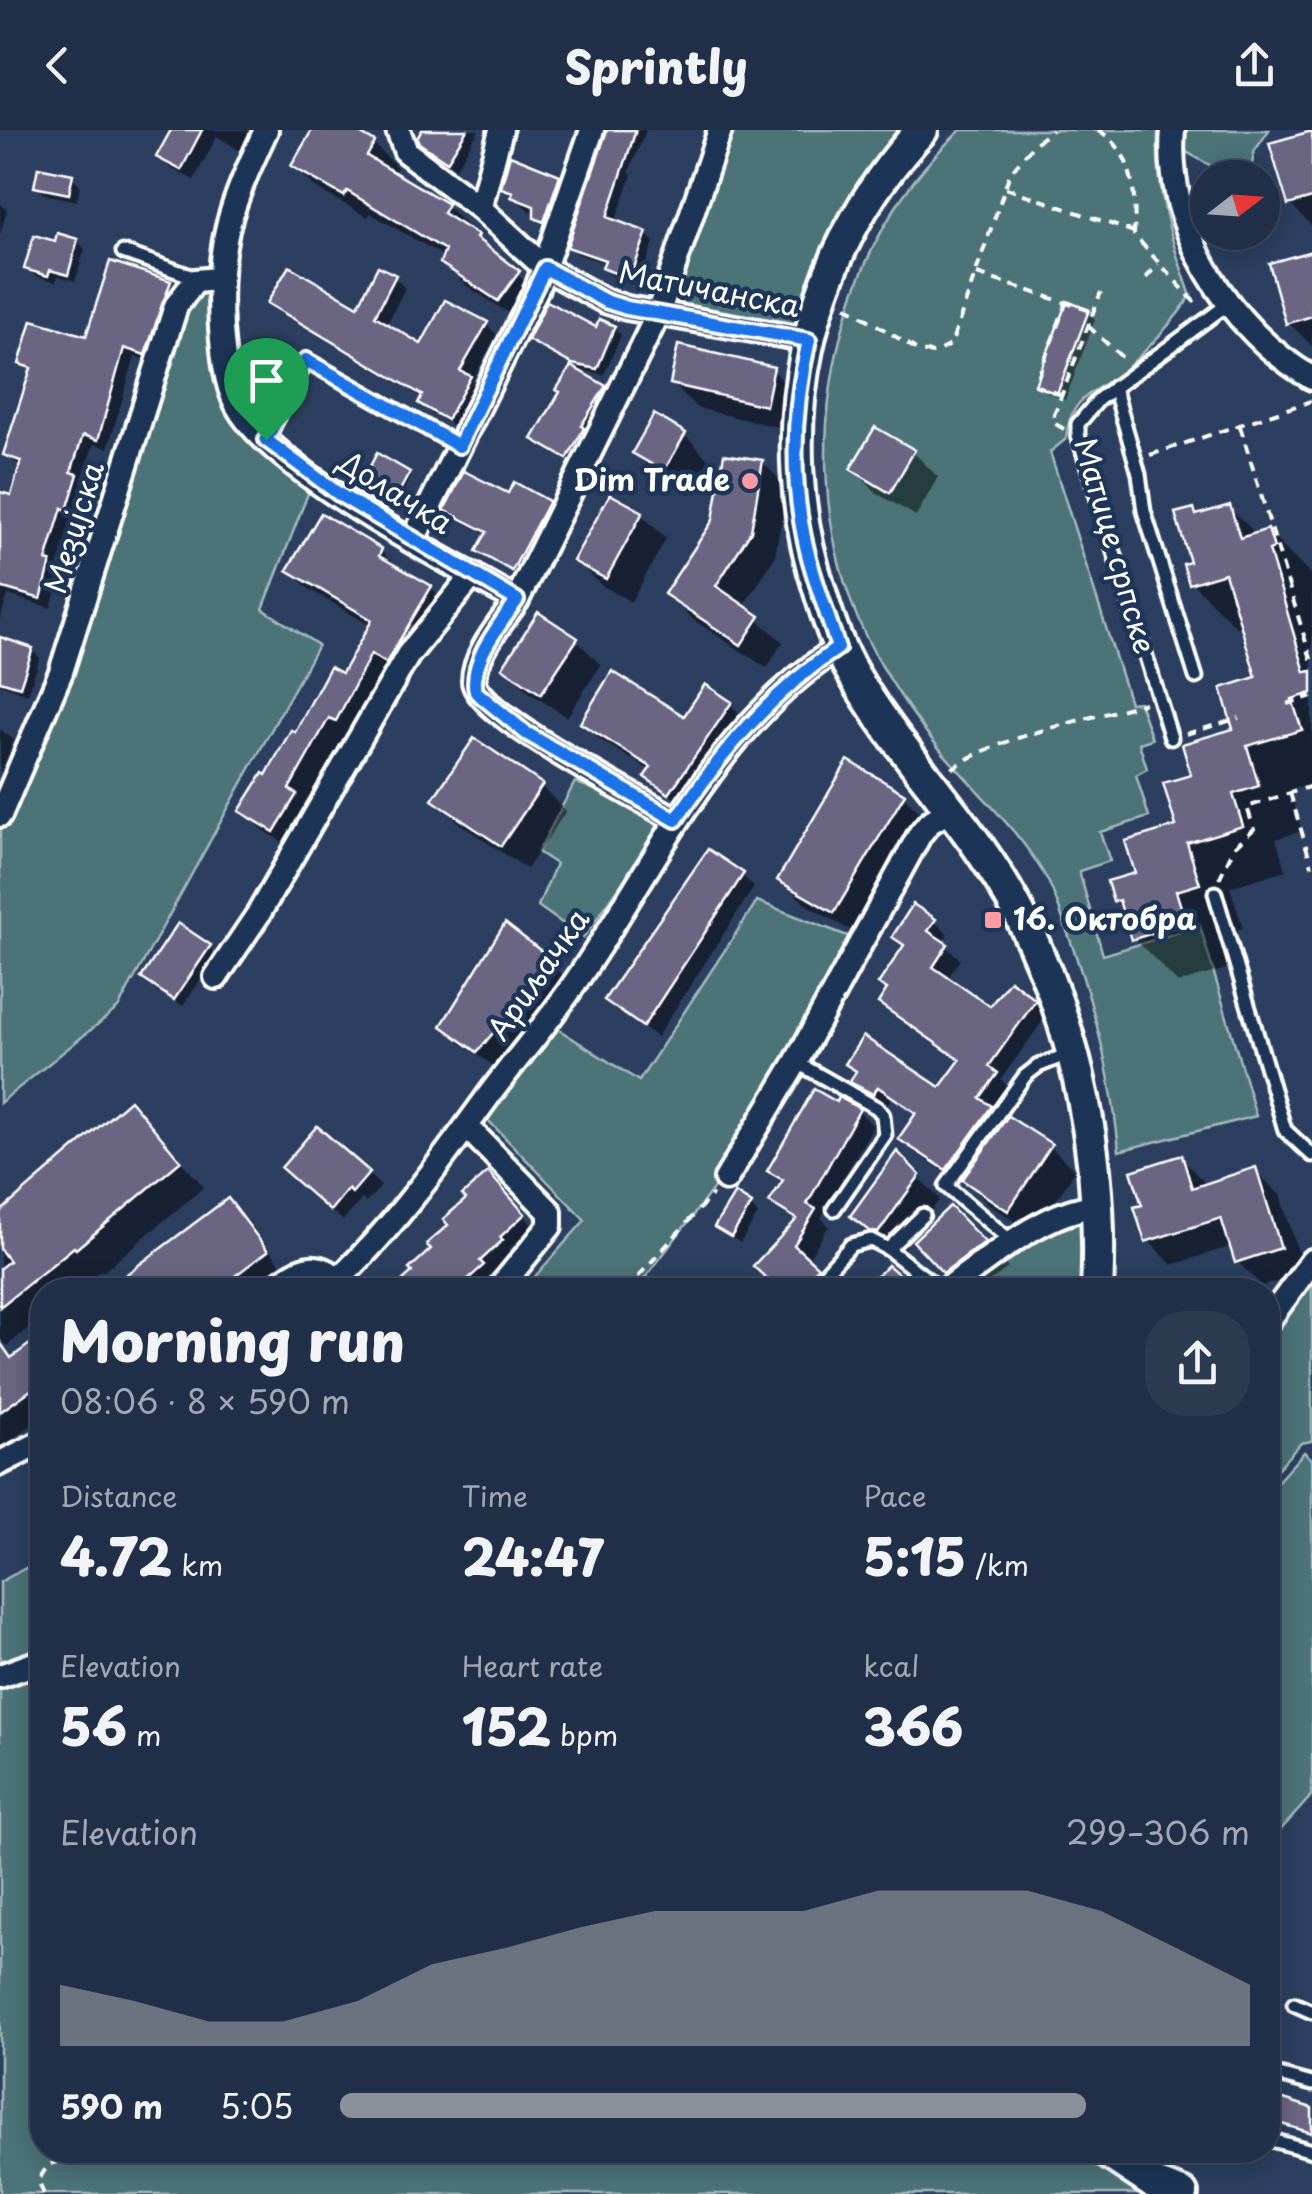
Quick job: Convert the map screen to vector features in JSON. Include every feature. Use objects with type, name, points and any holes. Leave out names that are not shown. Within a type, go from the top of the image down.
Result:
[{"type":"main road","points":[[922,130],[878,184],[844,241],[809,340],[801,376],[795,471],[807,551],[838,648],[874,707],[994,869],[1020,916],[1055,996],[1087,1119],[1098,1206],[1097,1278]]},
{"type":"main road","points":[[1124,2163],[1155,2184],[1182,2194]]},
{"type":"street","name":"Долачка","points":[[266,130],[232,207],[207,280],[232,394],[246,419],[266,440],[314,478],[517,600]]},
{"type":"street","name":"Матичанска","points":[[398,130],[406,152],[480,208],[545,268],[605,301],[809,340]]},
{"type":"street","points":[[480,208],[501,130]]},
{"type":"street","points":[[413,540],[545,268],[592,130]]},
{"type":"street","points":[[676,820],[526,733],[476,692],[476,668],[517,600],[658,314],[720,130]]},
{"type":"street","points":[[1173,130],[1175,169],[1186,220],[1219,311],[1312,378]]},
{"type":"street","name":"Мезијска","points":[[0,816],[61,672],[176,306],[207,280]]},
{"type":"street","points":[[216,977],[258,913],[408,655],[473,576]]},
{"type":"street","name":"Ариљачка","points":[[348,1278],[468,1128],[573,986],[676,820],[722,754],[756,716],[838,648]]},
{"type":"street","points":[[726,1179],[796,1062],[920,834],[952,808]]},
{"type":"street","points":[[468,1128],[550,1212],[550,1226],[508,1278]]},
{"type":"street","points":[[961,1278],[1012,1242],[1063,1216],[1098,1206]]},
{"type":"street","points":[[1280,1305],[1312,1261]]},
{"type":"street","name":"Ариљачка","points":[[288,1278],[305,1266],[323,1268],[336,1278]]},
{"type":"street","points":[[0,1464],[30,1448]]},
{"type":"street","points":[[0,1676],[30,1665]]},
{"type":"lane","points":[[123,252],[207,280]]},
{"type":"lane","name":"Матице српске","points":[[1172,738],[1078,424],[1088,409],[1114,387],[1219,311]]},
{"type":"lane","points":[[266,440],[306,360]]},
{"type":"lane","points":[[1114,387],[1136,460],[1144,512],[1196,677]]},
{"type":"lane","points":[[1214,893],[1285,1130],[1312,1156]]},
{"type":"lane","points":[[1012,1242],[946,1186],[1024,1076],[1072,1053]]},
{"type":"lane","points":[[796,1062],[877,1108],[886,1124],[886,1135],[834,1208]]},
{"type":"lane","points":[[888,1250],[923,1215]]},
{"type":"lane","points":[[821,1278],[860,1240],[871,1240],[927,1278]]},
{"type":"lane","points":[[1294,2004],[1312,2012]]},
{"type":"lane","points":[[1280,2075],[1312,2084]]},
{"type":"lane","points":[[1280,2142],[1312,2150]]},
{"type":"path","points":[[846,306],[919,351],[933,354],[951,344],[1004,188],[1020,158],[1052,130]]},
{"type":"path","points":[[1098,130],[1111,137],[1126,162],[1134,194],[1134,232]]},
{"type":"path","points":[[1004,188],[1134,232],[1158,264],[1219,311]]},
{"type":"path","points":[[1146,278],[1158,264]]},
{"type":"path","points":[[977,274],[1093,312]]},
{"type":"path","points":[[1078,430],[1054,423],[1101,292]]},
{"type":"path","points":[[1061,395],[1035,385],[1067,301]]},
{"type":"path","points":[[1088,326],[1136,370]]},
{"type":"path","points":[[306,360],[459,446]]},
{"type":"path","points":[[1136,460],[1312,400]]},
{"type":"path","points":[[1240,426],[1312,662]]},
{"type":"path","points":[[1287,704],[1312,696]]},
{"type":"path","points":[[968,756],[1160,699]]},
{"type":"path","points":[[1172,738],[1239,718]]},
{"type":"path","points":[[1214,893],[1235,846],[1254,829],[1247,806],[1312,786]]},
{"type":"path","points":[[1290,793],[1312,866]]},
{"type":"path","points":[[637,1278],[726,1179]]},
{"type":"path","points":[[44,2194],[38,2181],[53,2163]]},
{"type":"green space","points":[[709,130],[910,130],[800,337],[649,311]]},
{"type":"green space","points":[[961,130],[1158,130],[1159,173],[1166,214],[1191,296],[1138,358],[1080,402],[1073,411],[1066,439],[1050,452],[1130,703],[1139,702],[1152,739],[1139,743],[1147,769],[1136,775],[1149,817],[1100,832],[1110,861],[1079,871],[1103,955],[1200,926],[1256,1116],[1119,1151],[1112,1095],[1093,1012],[1051,887],[1016,834],[933,741],[882,666],[851,602],[833,532],[826,458],[831,384],[847,312],[875,244],[913,183]]},
{"type":"green space","points":[[1176,130],[1269,130],[1253,160],[1201,160],[1174,145]]},
{"type":"green space","points":[[219,279],[233,394],[314,478],[263,609],[318,645],[118,1008],[0,1103],[0,816],[185,290]]},
{"type":"green space","points":[[575,782],[668,819],[583,938],[538,906],[556,864],[538,852]]},
{"type":"green space","points":[[757,901],[850,937],[726,1172],[645,1278],[534,1278],[585,1220],[481,1113],[550,1024],[639,1081]]},
{"type":"green space","points":[[1090,1207],[1087,1278],[985,1278],[1037,1234]]},
{"type":"green space","points":[[1312,1270],[1312,1441],[1301,1443],[1280,1466],[1280,1311]]},
{"type":"green space","points":[[1304,1452],[1312,1459],[1312,1795],[1280,1831],[1280,1479]]},
{"type":"green space","points":[[30,1566],[30,2163],[1101,2163],[1151,2194],[0,2194],[0,1582]]},
{"type":"building","points":[[171,130],[202,130],[181,170],[156,157]]},
{"type":"building","points":[[312,130],[354,130],[375,142],[367,156],[448,204],[443,213],[478,235],[476,238],[520,271],[498,301],[440,263],[445,250],[347,191],[344,196],[291,166]]},
{"type":"building","points":[[422,130],[467,130],[447,162],[419,143],[417,138]]},
{"type":"building","points":[[607,130],[636,130],[607,217],[647,232],[630,279],[602,268],[605,260],[567,247]]},
{"type":"building","points":[[1312,131],[1312,198],[1288,205],[1280,179],[1280,160],[1274,160],[1269,143]]},
{"type":"building","points":[[510,155],[560,175],[544,222],[534,218],[534,206],[511,197],[513,192],[501,188]]},
{"type":"building","points":[[38,167],[73,174],[69,194],[34,187]]},
{"type":"building","points":[[57,233],[78,239],[68,275],[50,270],[48,276],[24,269],[34,235],[55,241]]},
{"type":"building","points":[[1312,251],[1312,316],[1286,324],[1269,263]]},
{"type":"building","points":[[110,261],[171,281],[145,355],[124,348],[98,440],[83,435],[71,472],[78,474],[67,510],[62,508],[46,561],[51,562],[41,599],[0,587],[0,492],[11,495],[21,461],[3,455],[31,368],[19,364],[32,320],[86,336]]},
{"type":"building","points":[[289,266],[358,306],[378,266],[396,275],[375,316],[421,344],[445,300],[488,322],[460,371],[471,376],[447,420],[418,403],[422,395],[267,303]]},
{"type":"building","points":[[547,301],[596,327],[599,319],[615,326],[597,369],[572,364],[528,340]]},
{"type":"building","points":[[1067,301],[1089,310],[1057,394],[1035,385]]},
{"type":"building","points":[[678,345],[774,367],[766,406],[670,384]]},
{"type":"building","points":[[571,366],[606,386],[581,426],[584,428],[567,459],[532,439]]},
{"type":"building","points":[[654,414],[686,433],[664,471],[632,453]]},
{"type":"building","points":[[875,427],[915,450],[890,493],[850,469]]},
{"type":"building","points":[[377,453],[410,472],[393,503],[360,485]]},
{"type":"building","points":[[724,454],[763,460],[751,531],[716,586],[760,616],[741,645],[664,594],[713,520]]},
{"type":"building","points":[[464,471],[508,493],[514,482],[549,501],[512,571],[476,551],[487,532],[444,510]]},
{"type":"building","points":[[610,494],[643,512],[606,579],[573,561]]},
{"type":"building","points":[[1230,505],[1240,538],[1268,529],[1274,548],[1269,550],[1305,672],[1312,671],[1312,693],[1292,699],[1302,730],[1247,746],[1259,786],[1233,794],[1243,826],[1187,843],[1200,884],[1176,891],[1186,923],[1131,940],[1119,900],[1113,902],[1107,881],[1135,873],[1125,841],[1176,826],[1163,783],[1191,775],[1182,744],[1233,729],[1221,688],[1256,677],[1225,573],[1189,584],[1183,564],[1190,562],[1175,513],[1194,508],[1196,515]]},
{"type":"building","points":[[321,513],[382,549],[379,556],[432,586],[386,663],[371,654],[336,721],[329,718],[289,789],[297,794],[274,832],[239,811],[263,773],[266,775],[291,730],[295,732],[330,667],[342,673],[372,620],[287,570]]},
{"type":"building","points":[[538,612],[578,638],[541,694],[502,668]]},
{"type":"building","points":[[0,637],[33,648],[20,687],[0,681]]},
{"type":"building","points":[[612,671],[684,716],[705,684],[732,702],[669,794],[644,777],[651,767],[580,723]]},
{"type":"building","points":[[474,738],[543,784],[501,846],[432,800]]},
{"type":"building","points":[[848,760],[905,794],[834,913],[777,880]]},
{"type":"building","points":[[708,849],[744,873],[643,1027],[604,1000]]},
{"type":"building","points":[[913,904],[936,919],[928,931],[948,944],[933,967],[990,1006],[1010,980],[1036,1000],[989,1066],[998,1073],[980,1098],[992,1106],[946,1170],[898,1139],[916,1113],[878,1087],[873,1094],[850,1082],[856,1071],[845,1064],[863,1036],[940,1087],[960,1060],[878,1003],[887,989],[878,984],[904,945],[892,937]]},
{"type":"building","points":[[178,923],[211,945],[174,1000],[141,978]]},
{"type":"building","points":[[505,923],[554,961],[477,1052],[441,1026]]},
{"type":"building","points":[[814,1089],[860,1109],[807,1204],[816,1209],[794,1245],[818,1267],[810,1278],[766,1278],[753,1266],[797,1219],[769,1202],[783,1180],[767,1171]]},
{"type":"building","points":[[130,1100],[181,1161],[76,1249],[36,1278],[30,1278],[30,1283],[0,1307],[0,1268],[9,1261],[0,1249],[0,1212]]},
{"type":"building","points":[[1008,1116],[1052,1144],[1008,1211],[962,1180]]},
{"type":"building","points":[[317,1126],[370,1172],[352,1193],[348,1189],[330,1211],[281,1168]]},
{"type":"building","points":[[897,1151],[920,1175],[878,1233],[870,1231],[850,1216]]},
{"type":"building","points":[[1182,1155],[1192,1188],[1256,1167],[1281,1248],[1235,1263],[1221,1218],[1145,1242],[1134,1207],[1142,1205],[1131,1171]]},
{"type":"building","points":[[488,1172],[525,1214],[500,1237],[503,1240],[480,1261],[484,1265],[469,1278],[405,1278],[412,1272],[409,1269],[431,1249],[426,1244],[448,1225],[443,1219],[466,1199],[462,1195]]},
{"type":"building","points":[[735,1193],[752,1204],[731,1237],[714,1227]]},
{"type":"building","points":[[228,1198],[268,1251],[232,1278],[124,1276]]},
{"type":"building","points":[[950,1206],[985,1242],[943,1273],[913,1241]]},
{"type":"building","points":[[888,1265],[902,1277],[901,1278],[875,1278]]},
{"type":"building","points":[[0,1342],[11,1358],[30,1344],[30,1391],[0,1412]]},
{"type":"building","points":[[1280,2098],[1312,2108],[1312,2133],[1280,2124]]},
{"type":"place","name":"Dim Trade","points":[[750,481]]},
{"type":"place","name":"16. Октобра","points":[[993,920]]},
{"type":"route","points":[[545,268],[605,301],[627,308],[809,340],[801,376],[795,471],[807,551],[838,648],[756,716],[722,754],[676,820],[526,733],[476,692],[476,668],[517,600],[340,495],[266,440],[306,360],[459,446],[545,268]]}]
